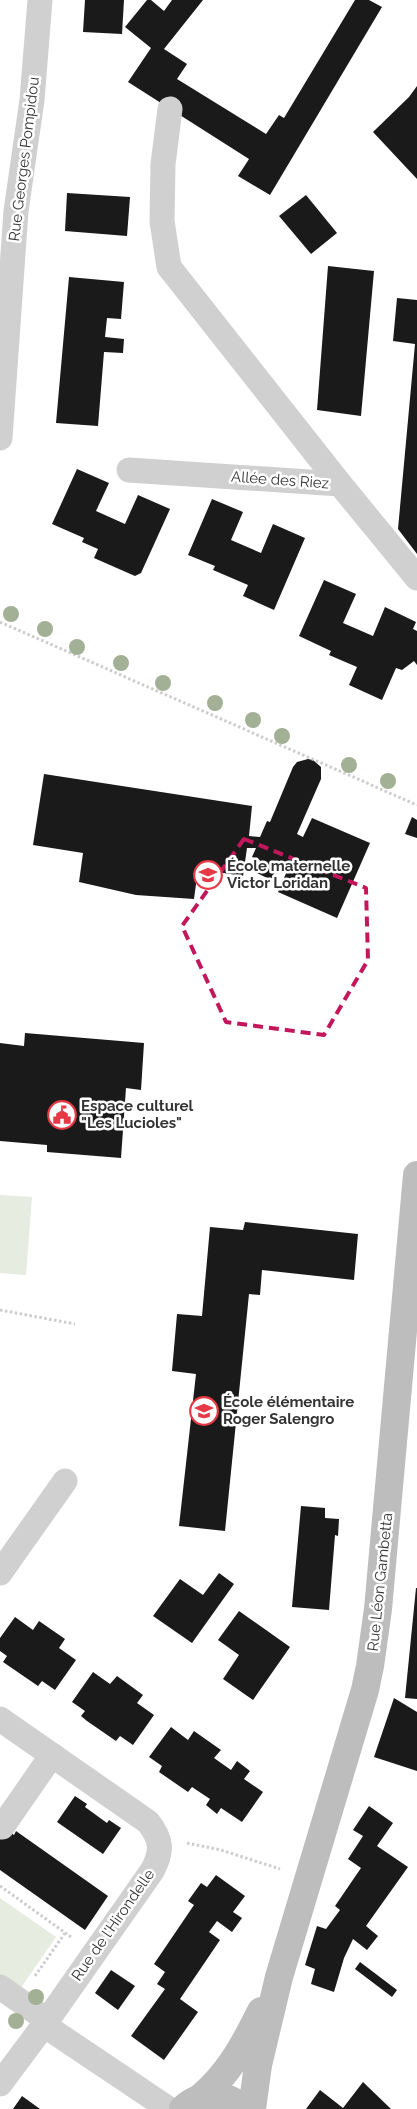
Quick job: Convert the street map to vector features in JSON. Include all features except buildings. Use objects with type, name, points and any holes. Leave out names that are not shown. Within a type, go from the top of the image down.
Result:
[{"type":"street","name":"Rue Georges Pompidou","points":[[0,438],[16,210],[32,100],[40,0]]},
{"type":"street","points":[[170,109],[163,164],[162,221],[169,267],[340,484]]},
{"type":"street","name":"Allée des Riez","points":[[129,470],[340,484],[417,578]]},
{"type":"street","name":"Rue Léon Gambetta","points":[[252,2109],[258,2065],[279,1977],[365,1690],[373,1648],[417,1175]]},
{"type":"street","points":[[0,1573],[65,1481]]},
{"type":"street","points":[[0,1719],[148,1822],[156,1833],[160,1847]]},
{"type":"street","points":[[2,1827],[52,1755]]},
{"type":"street","name":"Rue de l'Hirondelle","points":[[0,2084],[152,1871],[158,1860],[160,1847]]},
{"type":"street","name":"Rue Léon Gambetta","points":[[192,2104],[217,2084],[227,2072],[279,1977]]},
{"type":"street","points":[[0,1987],[169,2109]]},
{"type":"street","points":[[192,2104],[220,2096],[233,2101],[243,2109]]},
{"type":"path","points":[[0,622],[417,805]]},
{"type":"path","points":[[0,1310],[75,1324]]},
{"type":"path","points":[[160,1847],[188,1843],[221,1850],[310,1876]]},
{"type":"path","points":[[0,1886],[94,1954]]},
{"type":"highlighted area","points":[[244,839],[366,888],[368,960],[324,1035],[226,1022],[182,926]]},
{"type":"shaded area","points":[[0,1195],[32,1197],[26,1275],[0,1273]]},
{"type":"shaded area","points":[[0,1898],[56,1937],[18,1992],[0,1979]]},
{"type":"place","name":"École maternelle Victor Loridan","points":[[208,875]]},
{"type":"place","name":"Espace culturel \"Les Lucioles\"","points":[[62,1115]]},
{"type":"place","name":"École élémentaire Roger Salengro","points":[[204,1411]]}]
